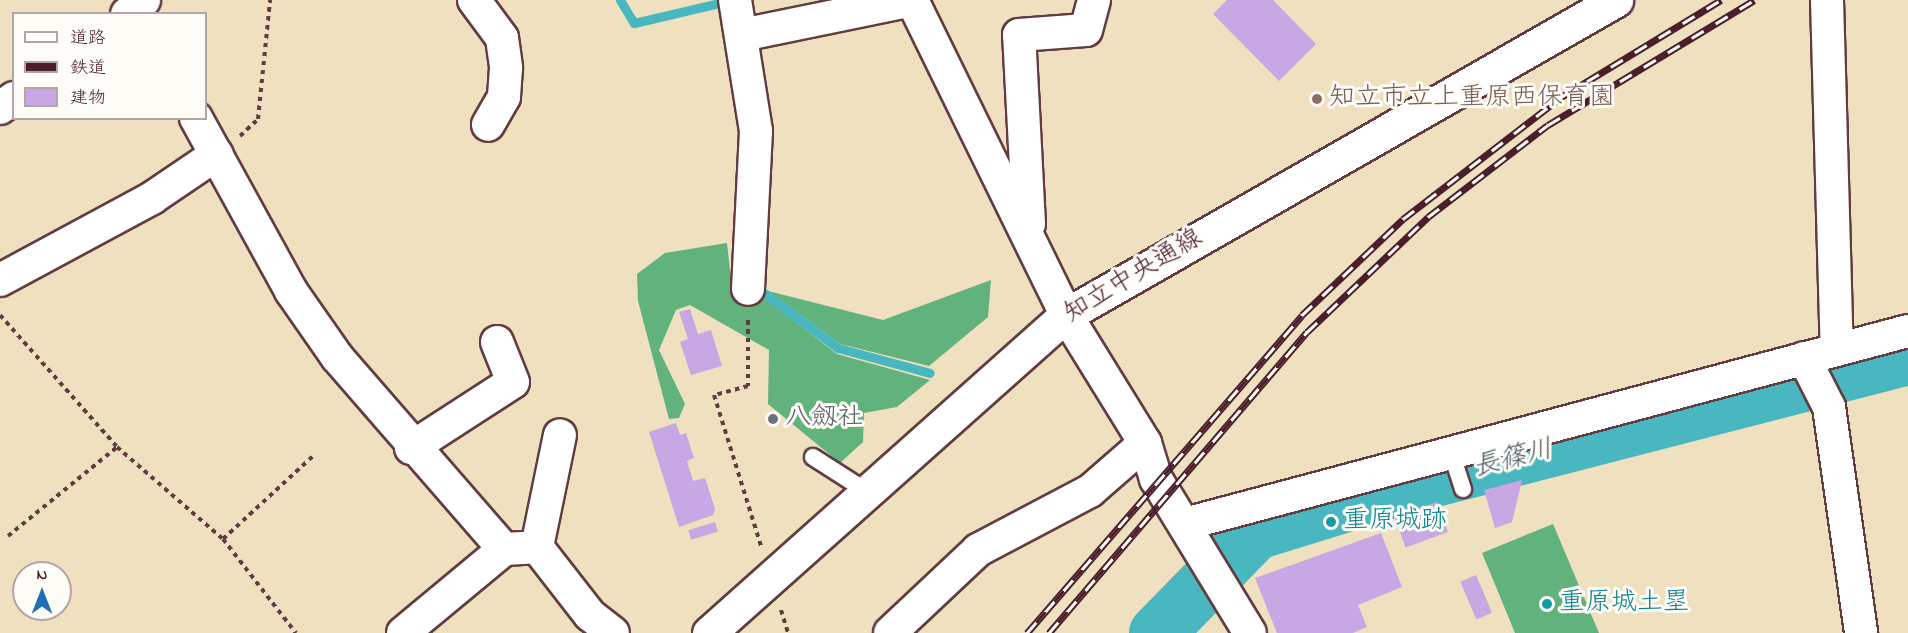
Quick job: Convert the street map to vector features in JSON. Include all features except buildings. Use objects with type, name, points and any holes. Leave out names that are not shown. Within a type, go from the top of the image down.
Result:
[{"type":"street","points":[[474,0],[502,38],[506,68],[504,97],[488,124]]},
{"type":"street","points":[[735,0],[756,131],[749,281]]},
{"type":"street","points":[[742,35],[913,0],[1066,315],[1145,443],[1156,479],[1250,633]]},
{"type":"street","points":[[1029,237],[1019,36],[1086,30],[1094,0]]},
{"type":"street","name":"知立中央通線","points":[[709,633],[1066,315],[1616,0]]},
{"type":"street","points":[[1827,0],[1837,349]]},
{"type":"street","points":[[197,120],[291,291],[411,448],[504,549]]},
{"type":"street","points":[[0,280],[133,209],[217,154]]},
{"type":"street","points":[[1185,524],[1808,367],[1837,349],[1908,330]]},
{"type":"street","points":[[411,448],[513,382],[497,342]]},
{"type":"street","points":[[1808,367],[1830,407],[1861,633]]},
{"type":"street","points":[[560,435],[537,547],[590,615],[613,633]]},
{"type":"street","points":[[890,633],[978,550],[1090,491],[1145,443]]},
{"type":"street","points":[[403,633],[504,549],[537,547]]},
{"type":"lane","points":[[813,457],[866,491]]},
{"type":"lane","points":[[1453,458],[1463,489]]},
{"type":"path","points":[[217,154],[258,119],[270,0]]},
{"type":"path","points":[[749,281],[748,386],[714,395],[756,528]]},
{"type":"path","points":[[0,315],[117,447],[223,539],[296,633]]},
{"type":"path","points":[[8,536],[117,447]]},
{"type":"path","points":[[223,539],[314,455]]},
{"type":"green space","points":[[727,243],[733,297],[761,295],[837,354],[930,380],[897,407],[864,413],[863,442],[840,463],[768,404],[769,350],[690,305],[676,310],[659,350],[685,404],[679,418],[669,419],[638,301],[637,274],[665,253]]},
{"type":"green space","points":[[991,280],[988,317],[929,366],[840,344],[768,291],[883,320]]},
{"type":"green space","points":[[1553,524],[1599,633],[1515,633],[1482,553]]},
{"type":"waterway","points":[[620,0],[634,23],[728,1]]},
{"type":"waterway","points":[[755,286],[838,348],[930,373]]},
{"type":"waterway","name":"長篠川","points":[[1157,633],[1256,532],[1392,490],[1908,357]]},
{"type":"railway","points":[[1027,633],[1302,315],[1403,219],[1563,96],[1721,0]]},
{"type":"railway","points":[[1049,633],[1307,332],[1428,217],[1548,125],[1754,0]]},
{"type":"place","name":"知立市立上重原西保育園","points":[[1317,99]]},
{"type":"place","name":"八劔社","points":[[773,419]]},
{"type":"place","name":"重原城跡","points":[[1331,522]]},
{"type":"place","name":"重原城土塁","points":[[1547,604]]}]
